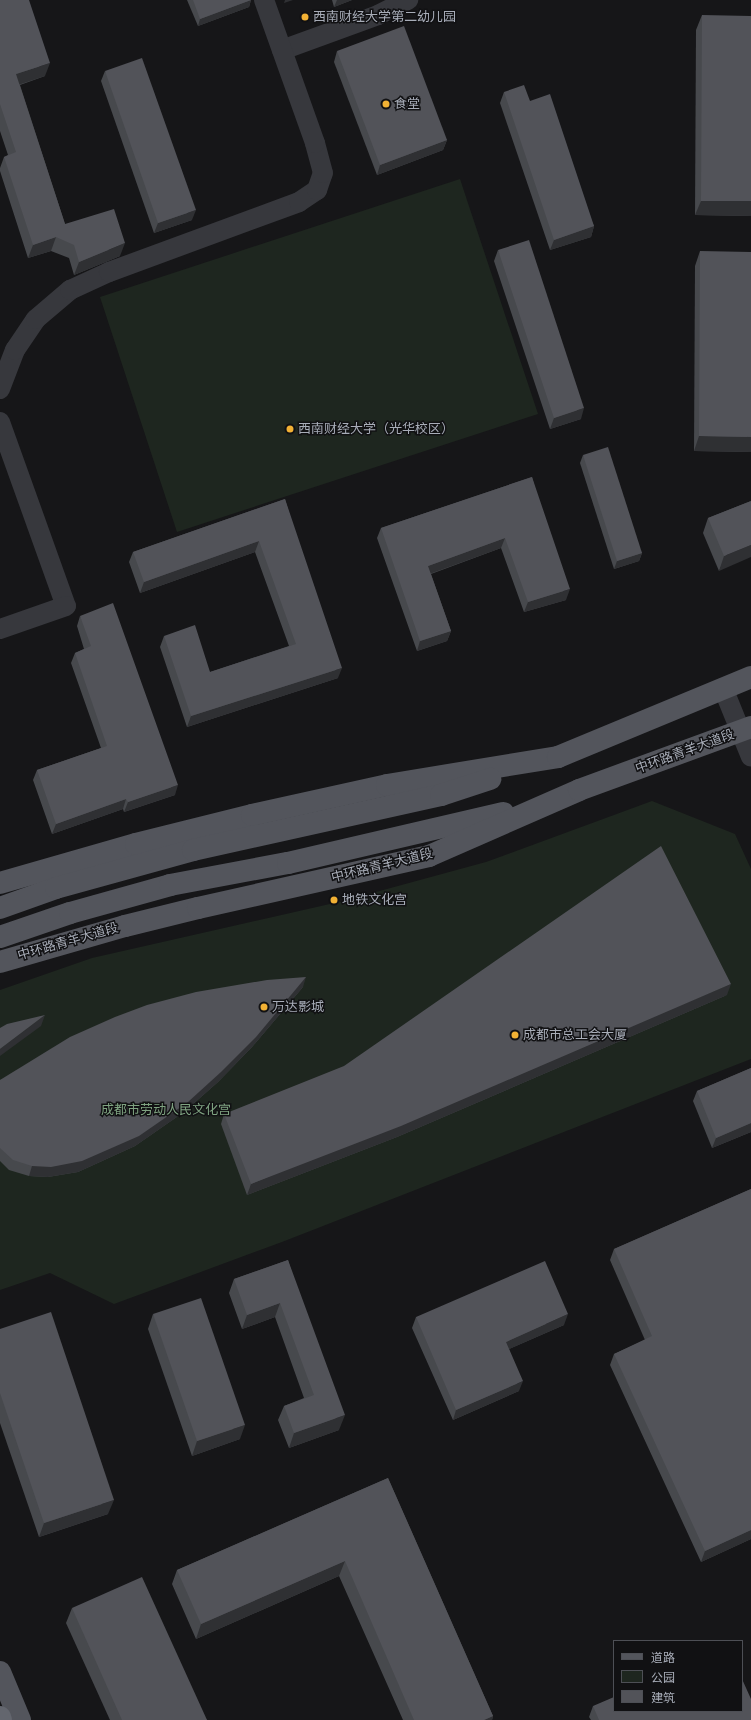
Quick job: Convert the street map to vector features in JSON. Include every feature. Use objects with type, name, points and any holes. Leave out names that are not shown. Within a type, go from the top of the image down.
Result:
[{"type":"main road","points":[[0,908],[56,888],[193,850],[441,795],[558,757],[751,677]]},
{"type":"main road","name":"中环路青羊大道段","points":[[0,962],[125,926],[429,856],[579,790],[746,729]]},
{"type":"main road","points":[[0,884],[136,844],[252,815],[387,785],[558,757]]},
{"type":"main road","points":[[0,937],[70,913],[170,885],[288,862],[538,805],[579,790]]},
{"type":"main road","points":[[0,1672],[20,1720]]},
{"type":"street","points":[[0,389],[15,350],[36,319],[70,290],[109,272],[299,202],[317,190],[323,173],[316,143],[264,0]]},
{"type":"street","points":[[282,50],[378,15],[408,0]]},
{"type":"street","points":[[0,422],[66,606],[0,629]]},
{"type":"street","points":[[722,688],[746,729],[751,757]]},
{"type":"green space","points":[[460,179],[538,414],[177,532],[100,297]]},
{"type":"green space","name":"成都市劳动人民文化宫","points":[[652,801],[735,834],[751,869],[751,1059],[282,1242],[114,1304],[50,1273],[0,1290],[0,990],[92,958],[343,901],[486,862]]},
{"type":"building","points":[[0,0],[29,0],[50,63],[16,74],[65,224],[114,209],[125,243],[79,262],[74,245],[56,237],[33,245],[4,157],[16,152],[0,104]]},
{"type":"building","points":[[193,0],[251,0],[200,19]]},
{"type":"building","points":[[702,15],[751,16],[751,201],[701,201]]},
{"type":"building","points":[[404,26],[447,140],[380,165],[337,51]]},
{"type":"building","points":[[142,58],[196,210],[158,223],[105,71]]},
{"type":"building","points":[[524,85],[530,101],[550,94],[594,226],[554,240],[504,92]]},
{"type":"building","points":[[529,240],[584,408],[554,418],[498,250]]},
{"type":"building","points":[[700,251],[751,252],[751,437],[699,436]]},
{"type":"building","points":[[608,447],[642,553],[617,561],[583,455]]},
{"type":"building","points":[[532,477],[570,589],[528,602],[505,538],[428,566],[451,631],[420,641],[381,528]]},
{"type":"building","points":[[285,499],[342,668],[191,716],[164,636],[195,625],[210,672],[296,644],[259,541],[144,582],[133,552]]},
{"type":"building","points":[[751,501],[751,545],[724,556],[708,518]]},
{"type":"building","points":[[113,603],[178,785],[128,802],[126,799],[56,824],[37,770],[107,746],[75,653],[91,646],[80,616]]},
{"type":"building","name":"成都市总工会大厦","points":[[661,846],[731,984],[401,1126],[251,1184],[224,1114],[344,1066]]},
{"type":"building","points":[[306,977],[256,1037],[221,1072],[188,1102],[139,1136],[82,1161],[51,1167],[32,1166],[13,1160],[0,1148],[0,1080],[70,1037],[147,1005],[196,992],[267,980]]},
{"type":"building","points":[[45,1015],[0,1049],[0,1028],[7,1024]]},
{"type":"building","points":[[751,1068],[751,1123],[716,1138],[697,1091]]},
{"type":"building","points":[[751,1189],[751,1530],[705,1551],[614,1354],[652,1336],[614,1249]]},
{"type":"building","points":[[288,1260],[345,1415],[294,1433],[284,1406],[314,1395],[280,1303],[247,1315],[234,1279]]},
{"type":"building","points":[[545,1261],[568,1314],[506,1342],[523,1381],[456,1410],[416,1317]]},
{"type":"building","points":[[201,1298],[245,1425],[197,1441],[153,1314]]},
{"type":"building","points":[[51,1312],[114,1500],[44,1523],[0,1393],[0,1329]]},
{"type":"building","points":[[388,1478],[493,1716],[484,1720],[414,1720],[345,1561],[201,1624],[177,1570]]},
{"type":"building","points":[[142,1577],[207,1720],[122,1720],[72,1608]]},
{"type":"building","points":[[743,1681],[751,1699],[751,1720],[599,1720],[593,1706],[613,1697],[613,1712],[743,1712]]},
{"type":"place","name":"西南财经大学第二幼儿园","points":[[305,17]]},
{"type":"place","name":"食堂","points":[[386,104]]},
{"type":"place","name":"西南财经大学（光华校区）","points":[[290,429]]},
{"type":"place","name":"地铁文化宫","points":[[334,900]]},
{"type":"place","name":"万达影城","points":[[264,1007]]},
{"type":"place","name":"成都市总工会大厦","points":[[515,1035]]}]
